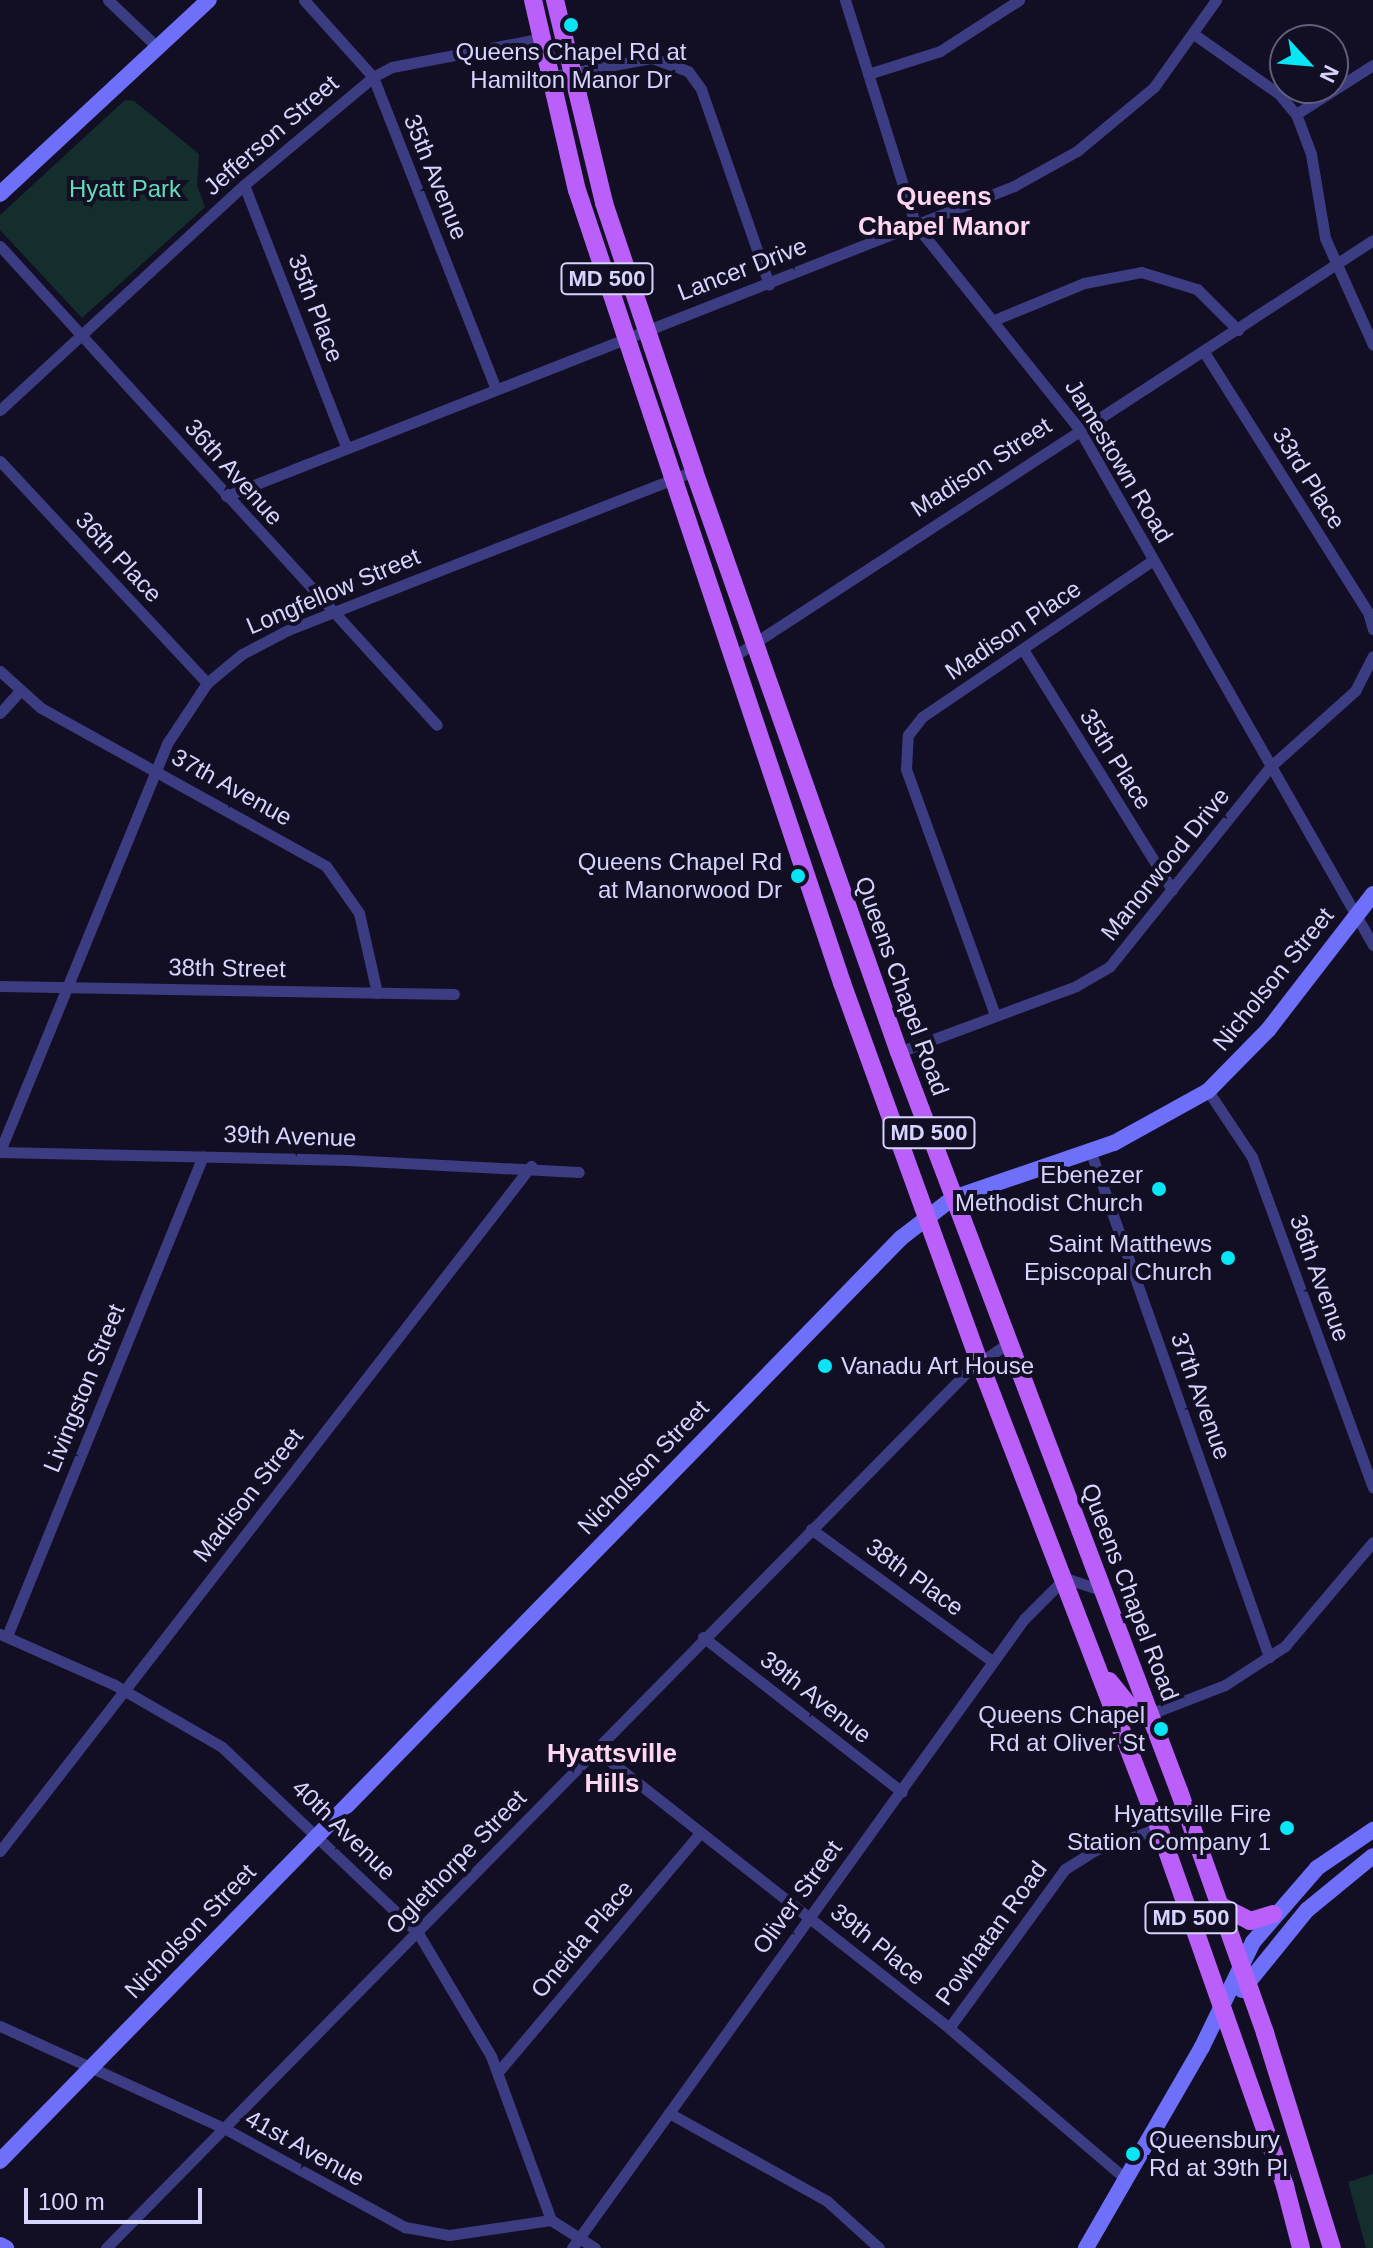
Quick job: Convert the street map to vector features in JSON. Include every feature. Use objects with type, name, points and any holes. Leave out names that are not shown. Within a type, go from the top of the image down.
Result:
[{"type":"main road","name":"MD 500","points":[[533,0],[577,190],[736,655],[842,983],[979,1361],[1104,1678],[1159,1828],[1223,2007],[1301,2248]]},
{"type":"main road","name":"Queens Chapel Road","points":[[555,0],[570,73],[604,203],[694,471],[899,1052],[1104,1591],[1241,1964],[1332,2248]]},
{"type":"main road","points":[[1104,1678],[1118,1687],[1134,1712],[1150,1714]]},
{"type":"main road","points":[[1219,1905],[1250,1921],[1273,1914]]},
{"type":"street","points":[[108,0],[157,47]]},
{"type":"street","points":[[0,194],[209,0]]},
{"type":"street","name":"35th Avenue","points":[[304,0],[373,77],[496,389]]},
{"type":"street","name":"Jamestown Road","points":[[845,0],[915,224],[1079,429],[1373,945]]},
{"type":"street","points":[[868,74],[940,51],[1019,0]]},
{"type":"street","name":"Lancer Drive","points":[[226,496],[1014,186],[1077,151],[1154,87],[1195,35],[1216,0]]},
{"type":"street","points":[[1195,35],[1279,94],[1296,114],[1311,154],[1321,221],[1337,268],[1373,345]]},
{"type":"street","name":"Jefferson Street","points":[[0,410],[244,185],[373,77],[392,67],[542,38]]},
{"type":"street","points":[[549,77],[652,58],[688,71],[701,89],[769,284]]},
{"type":"street","points":[[1296,114],[1373,65]]},
{"type":"street","name":"35th Place","points":[[244,185],[346,447]]},
{"type":"street","name":"Madison Street","points":[[736,655],[1079,429],[1337,268],[1373,240]]},
{"type":"street","name":"36th Avenue","points":[[0,246],[437,725]]},
{"type":"street","points":[[994,320],[1084,283],[1141,272],[1197,289],[1238,330]]},
{"type":"street","name":"33rd Place","points":[[1204,352],[1368,612],[1373,629]]},
{"type":"street","name":"36th Place","points":[[0,461],[207,683]]},
{"type":"street","name":"Longfellow Street","points":[[0,1152],[156,771],[179,720],[207,683],[259,644],[332,612],[694,471]]},
{"type":"street","name":"Madison Place","points":[[995,1015],[906,769],[905,742],[922,717],[1024,651],[1153,560]]},
{"type":"street","name":"35th Place","points":[[1024,651],[1172,890]]},
{"type":"street","name":"Manorwood Drive","points":[[899,1052],[1076,986],[1110,966],[1271,766],[1355,691],[1373,656]]},
{"type":"street","name":"37th Avenue","points":[[0,671],[20,691],[156,771],[305,852],[339,878],[366,933],[377,993]]},
{"type":"street","points":[[0,713],[20,691]]},
{"type":"street","name":"Nicholson Street","points":[[0,2161],[316,1835],[928,1216],[953,1198],[1151,1126],[1208,1091],[1268,1030],[1373,894]]},
{"type":"street","name":"38th Street","points":[[0,986],[454,994]]},
{"type":"street","name":"36th Avenue","points":[[1208,1091],[1252,1157],[1373,1488]]},
{"type":"street","name":"37th Avenue","points":[[1090,1150],[1269,1657]]},
{"type":"street","name":"39th Avenue","points":[[0,1152],[531,1166],[579,1172]]},
{"type":"street","name":"Livingston Street","points":[[3,1635],[203,1156]]},
{"type":"street","name":"Madison Street","points":[[0,1851],[531,1166]]},
{"type":"street","name":"Oglethorpe Street","points":[[106,2248],[222,2127],[418,1933],[703,1637],[979,1361],[1010,1342]]},
{"type":"street","name":"38th Place","points":[[811,1529],[992,1661]]},
{"type":"street","points":[[1150,1714],[1225,1685],[1269,1657],[1296,1635],[1373,1542]]},
{"type":"street","points":[[1065,1578],[1104,1591]]},
{"type":"street","name":"Oliver Street","points":[[575,2243],[902,1792],[992,1661],[1039,1601],[1065,1578]]},
{"type":"street","name":"40th Avenue","points":[[3,1635],[125,1690],[222,1747],[418,1933],[498,2072],[551,2220]]},
{"type":"street","name":"39th Avenue","points":[[703,1637],[902,1792]]},
{"type":"street","name":"39th Place","points":[[596,1750],[949,2028],[1126,2179]]},
{"type":"street","name":"Powhatan Road","points":[[949,2028],[1065,1869],[1095,1850],[1159,1828]]},
{"type":"street","points":[[1086,2248],[1223,2007],[1241,1964],[1273,1914],[1340,1850],[1373,1830]]},
{"type":"street","name":"Oneida Place","points":[[498,2072],[699,1834]]},
{"type":"street","points":[[1340,1850],[1356,1857],[1373,1855]]},
{"type":"street","points":[[1223,2007],[1248,1985],[1307,1910],[1373,1855]]},
{"type":"street","name":"41st Avenue","points":[[0,2026],[94,2066],[222,2127],[415,2231],[449,2235],[551,2220]]},
{"type":"street","points":[[669,2113],[827,2201],[879,2248]]},
{"type":"street","points":[[551,2220],[575,2243],[595,2248]]},
{"type":"street","points":[[0,2245],[6,2248]]},
{"type":"green space","name":"Hyatt Park","points":[[125,100],[134,101],[199,154],[197,185],[205,207],[82,318],[0,230],[0,215]]},
{"type":"green space","points":[[1373,2174],[1373,2248],[1366,2248],[1348,2182]]},
{"type":"place","name":"Queens Chapel Rd at Hamilton Manor Dr","points":[[571,25]]},
{"type":"place","name":"Queens Chapel Rd at Manorwood Dr","points":[[798,876]]},
{"type":"place","name":"Ebenezer Methodist Church","points":[[1159,1189]]},
{"type":"place","name":"Saint Matthews Episcopal Church","points":[[1228,1258]]},
{"type":"place","name":"Vanadu Art House","points":[[825,1366]]},
{"type":"place","name":"Queens Chapel Rd at Oliver St","points":[[1161,1729]]},
{"type":"place","name":"Hyattsville Fire Station Company 1","points":[[1287,1828]]},
{"type":"place","name":"Queensbury Rd at 39th Pl","points":[[1133,2154]]},
{"type":"district","name":"Queens Chapel Manor","points":[[944,212]]},
{"type":"district","name":"Hyattsville Hills","points":[[612,1769]]}]
